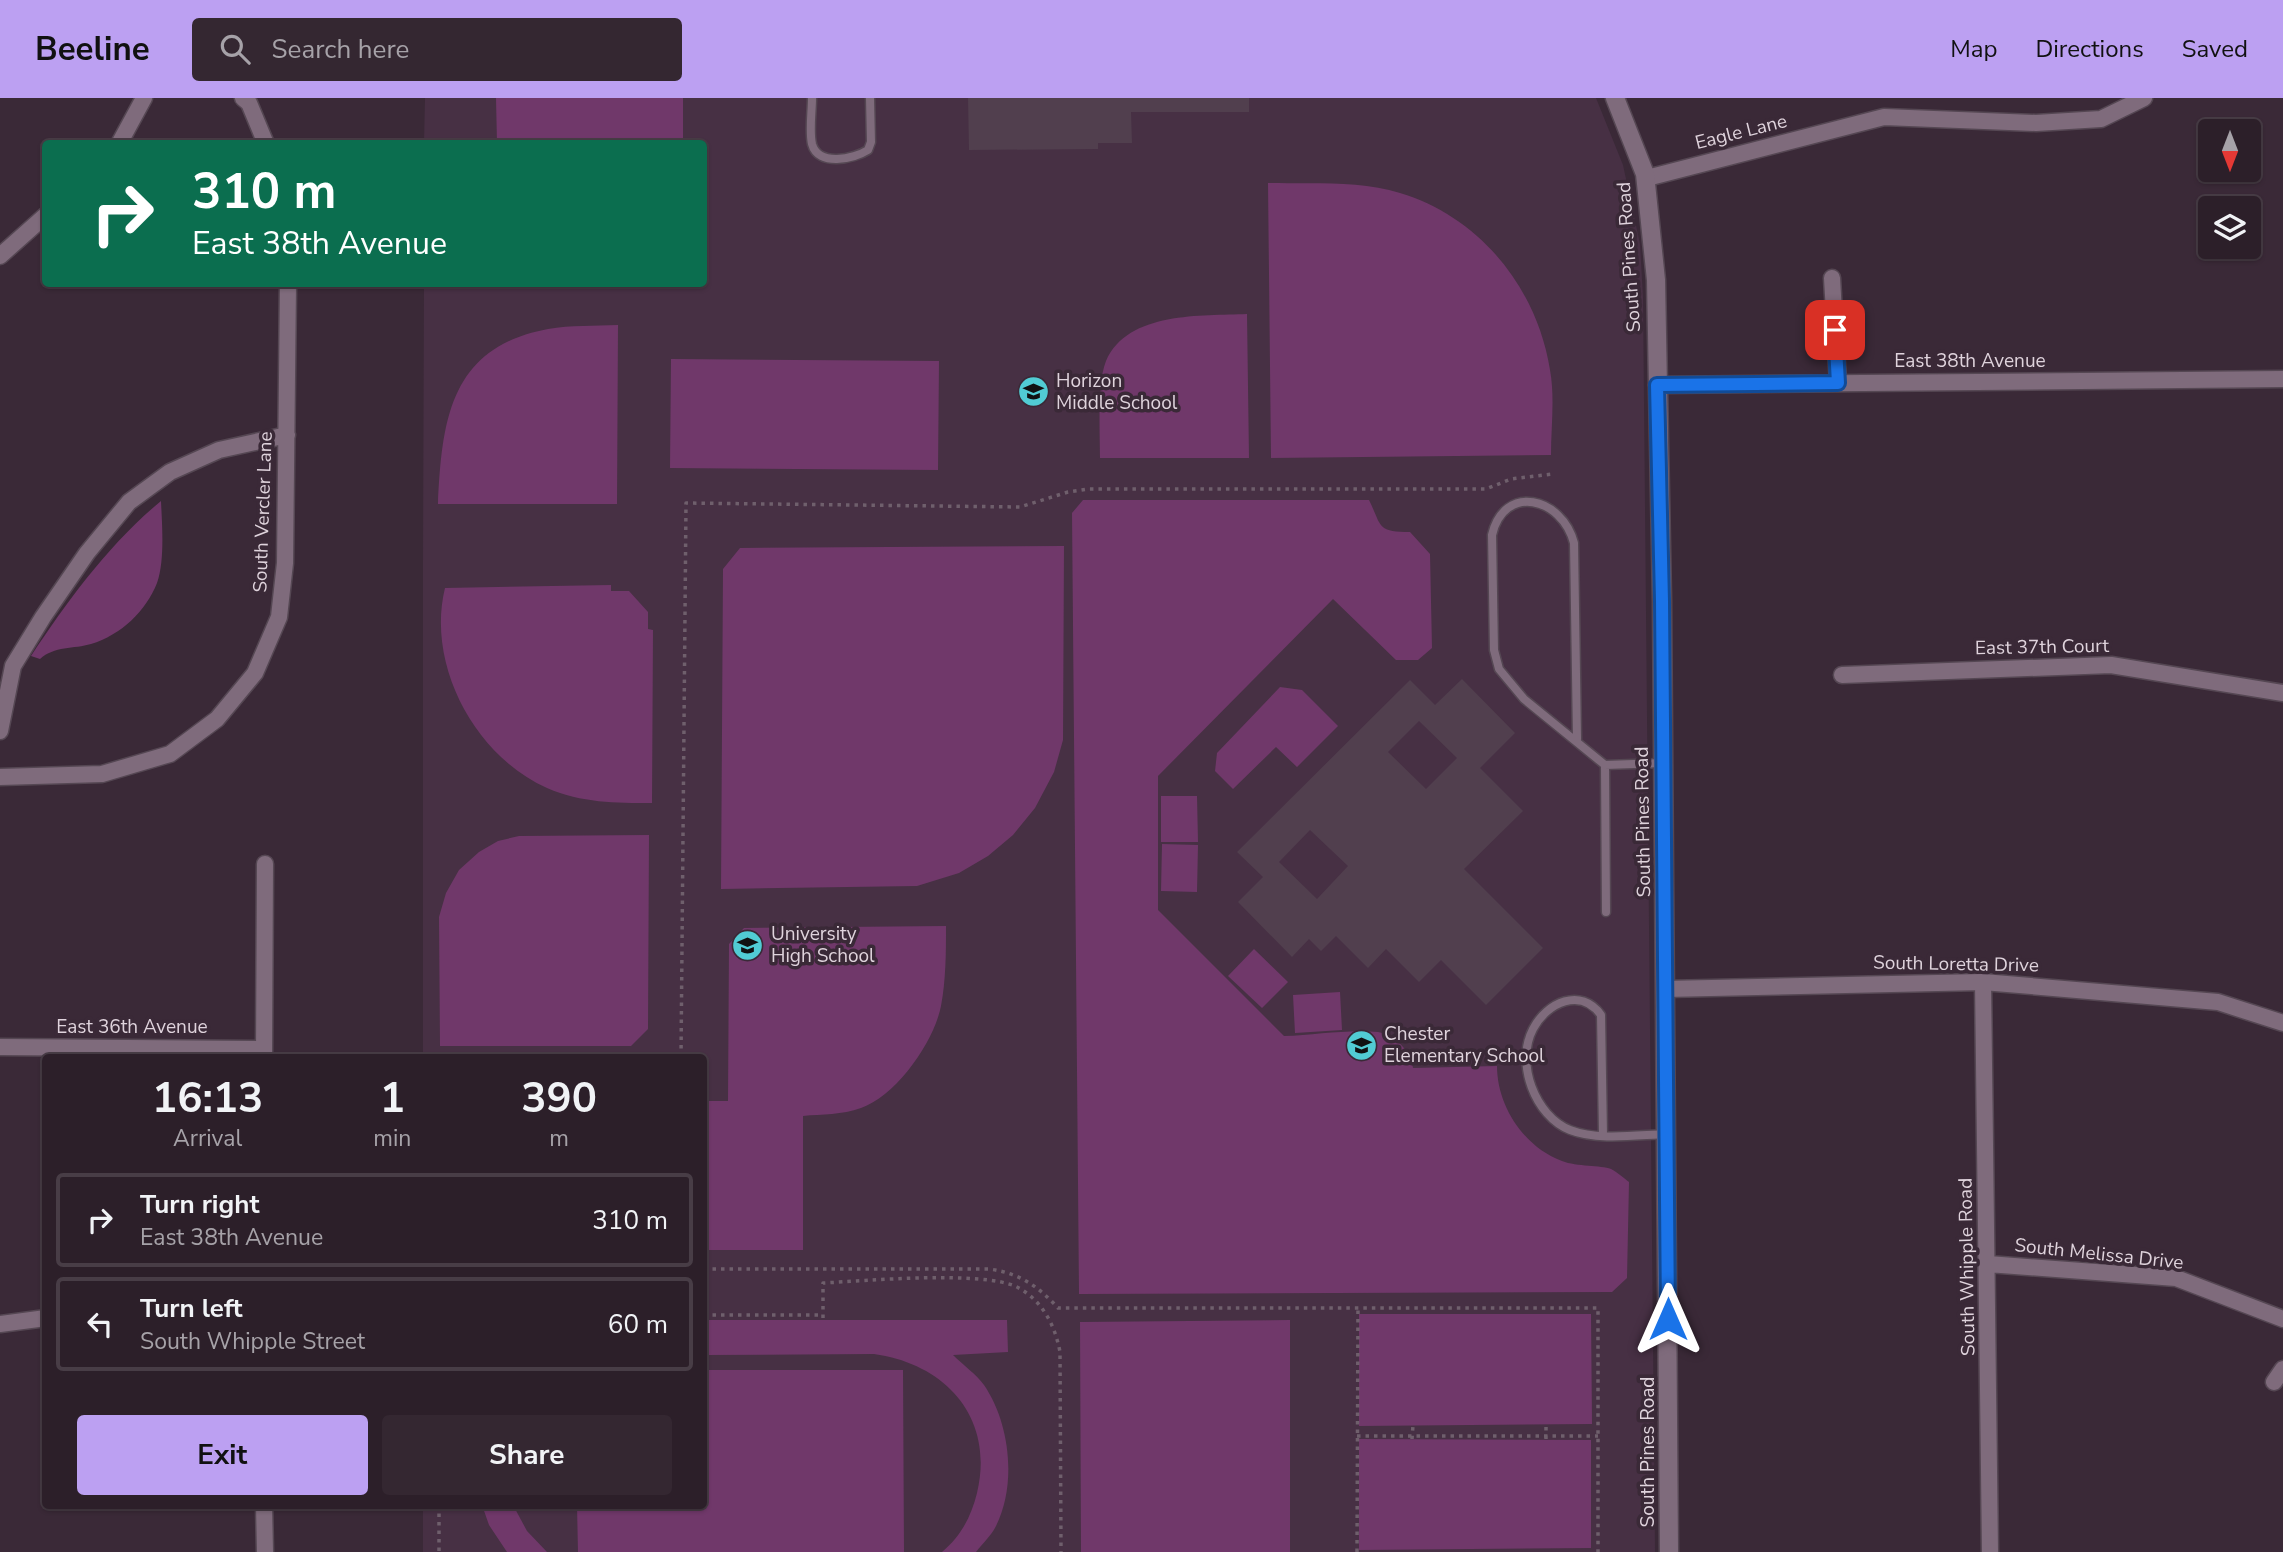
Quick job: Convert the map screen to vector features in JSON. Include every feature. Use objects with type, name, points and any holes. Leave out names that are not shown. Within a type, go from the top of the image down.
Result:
[{"type":"street","points":[[121,140],[144,98]]},
{"type":"street","points":[[243,98],[249,103],[265,140]]},
{"type":"street","name":"South Pines Road","points":[[1615,98],[1645,174],[1656,279],[1667,1134],[1669,1552]]},
{"type":"street","name":"Eagle Lane","points":[[1645,174],[1647,178],[1884,117],[2036,123],[2101,119],[2142,100]]},
{"type":"street","points":[[0,256],[42,219]]},
{"type":"street","points":[[1832,278],[1838,383]]},
{"type":"street","name":"South Vercler Lane","points":[[0,777],[102,774],[170,754],[217,719],[255,674],[279,617],[285,563],[288,287]]},
{"type":"street","name":"East 38th Avenue","points":[[1657,385],[2283,379]]},
{"type":"street","points":[[0,731],[13,666],[87,553],[129,502],[170,472],[219,450],[287,435]]},
{"type":"street","name":"East 37th Court","points":[[1842,675],[2111,665],[2283,693]]},
{"type":"street","points":[[264,1053],[265,864]]},
{"type":"street","name":"South Loretta Drive","points":[[1665,989],[1983,982],[2218,1002],[2283,1023]]},
{"type":"street","name":"South Whipple Road","points":[[1983,982],[1990,1552]]},
{"type":"street","name":"East 36th Avenue","points":[[0,1047],[264,1053]]},
{"type":"street","name":"South Melissa Drive","points":[[1988,1264],[2176,1278],[2283,1319]]},
{"type":"street","points":[[0,1324],[42,1319]]},
{"type":"street","points":[[264,1509],[265,1552]]},
{"type":"lane","points":[[812,98],[811,142],[815,150],[823,156],[836,159],[848,158],[868,150],[871,142],[870,98]]},
{"type":"lane","points":[[1577,739],[1574,543],[1563,518],[1548,507],[1520,503],[1498,520],[1492,535],[1492,623],[1495,660],[1504,677],[1549,720],[1577,739],[1595,759],[1605,765],[1663,763]]},
{"type":"lane","points":[[1605,765],[1606,912]]},
{"type":"lane","points":[[1603,1135],[1601,1015],[1594,1005],[1584,999],[1560,1004],[1539,1021],[1532,1031],[1528,1045],[1529,1077],[1543,1111],[1558,1125],[1572,1131],[1603,1135],[1667,1134]]},
{"type":"path","points":[[681,1054],[686,503],[1020,507],[1068,492],[1088,489],[1486,489],[1511,479],[1553,474]]},
{"type":"path","points":[[707,1269],[989,1269],[1024,1278],[1038,1287],[1058,1308],[1598,1308],[1598,1552]]},
{"type":"path","points":[[707,1315],[823,1316],[822,1283],[966,1279],[1016,1287],[1034,1299],[1048,1316],[1056,1333],[1060,1352],[1061,1552]]},
{"type":"path","points":[[1357,1552],[1358,1306]]},
{"type":"path","points":[[1546,1423],[1546,1438]]},
{"type":"path","points":[[1412,1437],[1413,1424]]},
{"type":"path","points":[[1357,1436],[1598,1436]]},
{"type":"path","points":[[439,1509],[439,1552]]},
{"type":"shaded area","points":[[425,98],[1596,98],[1623,165],[1640,244],[1643,297],[1655,1552],[423,1552],[423,1509],[707,1509],[707,1054],[423,1054],[423,561],[424,287],[707,287],[707,140],[424,140]]},
{"type":"shaded area","points":[[496,98],[683,98],[683,140],[497,140]]},
{"type":"shaded area","points":[[1268,183],[1368,186],[1400,193],[1429,204],[1455,219],[1479,238],[1518,284],[1543,340],[1552,391],[1551,455],[1271,458]]},
{"type":"shaded area","points":[[1247,314],[1249,458],[1100,458],[1101,382],[1106,361],[1117,345],[1131,333],[1168,320]]},
{"type":"shaded area","points":[[618,325],[617,504],[438,504],[443,444],[449,416],[458,392],[471,370],[490,352],[515,338],[548,329]]},
{"type":"shaded area","points":[[671,359],[939,361],[938,470],[670,468]]},
{"type":"shaded area","points":[[1083,500],[1369,500],[1382,526],[1391,531],[1410,532],[1430,554],[1432,648],[1418,660],[1396,660],[1333,599],[1158,776],[1158,910],[1284,1036],[1378,1032],[1402,1045],[1413,1068],[1497,1066],[1498,1081],[1508,1110],[1515,1123],[1536,1146],[1548,1155],[1568,1163],[1611,1169],[1629,1182],[1627,1278],[1612,1292],[1079,1294],[1072,513]]},
{"type":"shaded area","points":[[161,501],[160,574],[152,593],[139,612],[122,628],[102,640],[58,650],[40,659],[31,656],[91,573],[124,535]]},
{"type":"shaded area","points":[[1064,546],[1063,740],[1054,772],[1035,808],[1013,835],[988,856],[959,873],[917,886],[721,889],[723,569],[740,548]]},
{"type":"shaded area","points":[[611,585],[611,591],[629,591],[648,612],[648,629],[653,630],[652,803],[573,797],[547,788],[521,773],[498,754],[478,731],[462,705],[450,677],[443,647],[441,617],[445,588]]},
{"type":"shaded area","points":[[1280,687],[1302,690],[1338,726],[1297,767],[1276,747],[1233,789],[1215,771],[1217,753]]},
{"type":"shaded area","points":[[1161,796],[1197,796],[1198,842],[1161,842]]},
{"type":"shaded area","points":[[649,835],[648,1029],[631,1046],[440,1046],[439,917],[446,893],[459,870],[479,852],[498,841],[519,836]]},
{"type":"shaded area","points":[[1162,844],[1198,845],[1197,892],[1161,891]]},
{"type":"shaded area","points":[[946,926],[945,976],[941,1006],[930,1035],[912,1066],[887,1092],[861,1108],[803,1116],[803,1250],[707,1250],[707,1101],[728,1101],[729,944],[744,928]]},
{"type":"shaded area","points":[[1254,949],[1288,982],[1262,1008],[1228,976]]},
{"type":"shaded area","points":[[1340,992],[1342,1030],[1295,1033],[1293,995]]},
{"type":"shaded area","points":[[1359,1314],[1591,1314],[1592,1424],[1359,1426]]},
{"type":"shaded area","points":[[707,1320],[1007,1320],[1008,1352],[953,1355],[984,1385],[993,1400],[1005,1435],[1008,1454],[1007,1492],[1003,1509],[992,1533],[976,1552],[942,1552],[960,1533],[977,1493],[981,1466],[979,1441],[971,1419],[959,1399],[923,1369],[874,1354],[707,1355]]},
{"type":"shaded area","points":[[1290,1320],[1290,1552],[1081,1552],[1080,1322]]},
{"type":"shaded area","points":[[707,1370],[903,1370],[904,1552],[578,1552],[577,1509],[707,1509]]},
{"type":"shaded area","points":[[1359,1439],[1591,1440],[1591,1548],[1359,1550]]},
{"type":"shaded area","points":[[483,1509],[515,1509],[527,1531],[547,1552],[507,1552],[489,1525]]},
{"type":"building","points":[[968,98],[1249,98],[1249,112],[1131,112],[1132,143],[1098,143],[1098,149],[969,150]]},
{"type":"building","points":[[1462,679],[1515,733],[1480,768],[1523,811],[1464,869],[1543,948],[1486,1005],[1441,960],[1419,982],[1386,949],[1368,968],[1336,936],[1321,951],[1309,939],[1292,957],[1238,902],[1263,877],[1237,852],[1410,680],[1435,705]],"holes":[[[1419,721],[1457,758],[1426,789],[1388,752]],[[1310,830],[1348,866],[1317,899],[1279,862]]]},
{"type":"place","name":"Horizon Middle School","points":[[1033,392]]},
{"type":"place","name":"University High School","points":[[748,945]]},
{"type":"place","name":"Chester Elementary School","points":[[1361,1045]]},
{"type":"route","points":[[1668,1319],[1662,601],[1657,385],[1838,383],[1835,330]]}]
